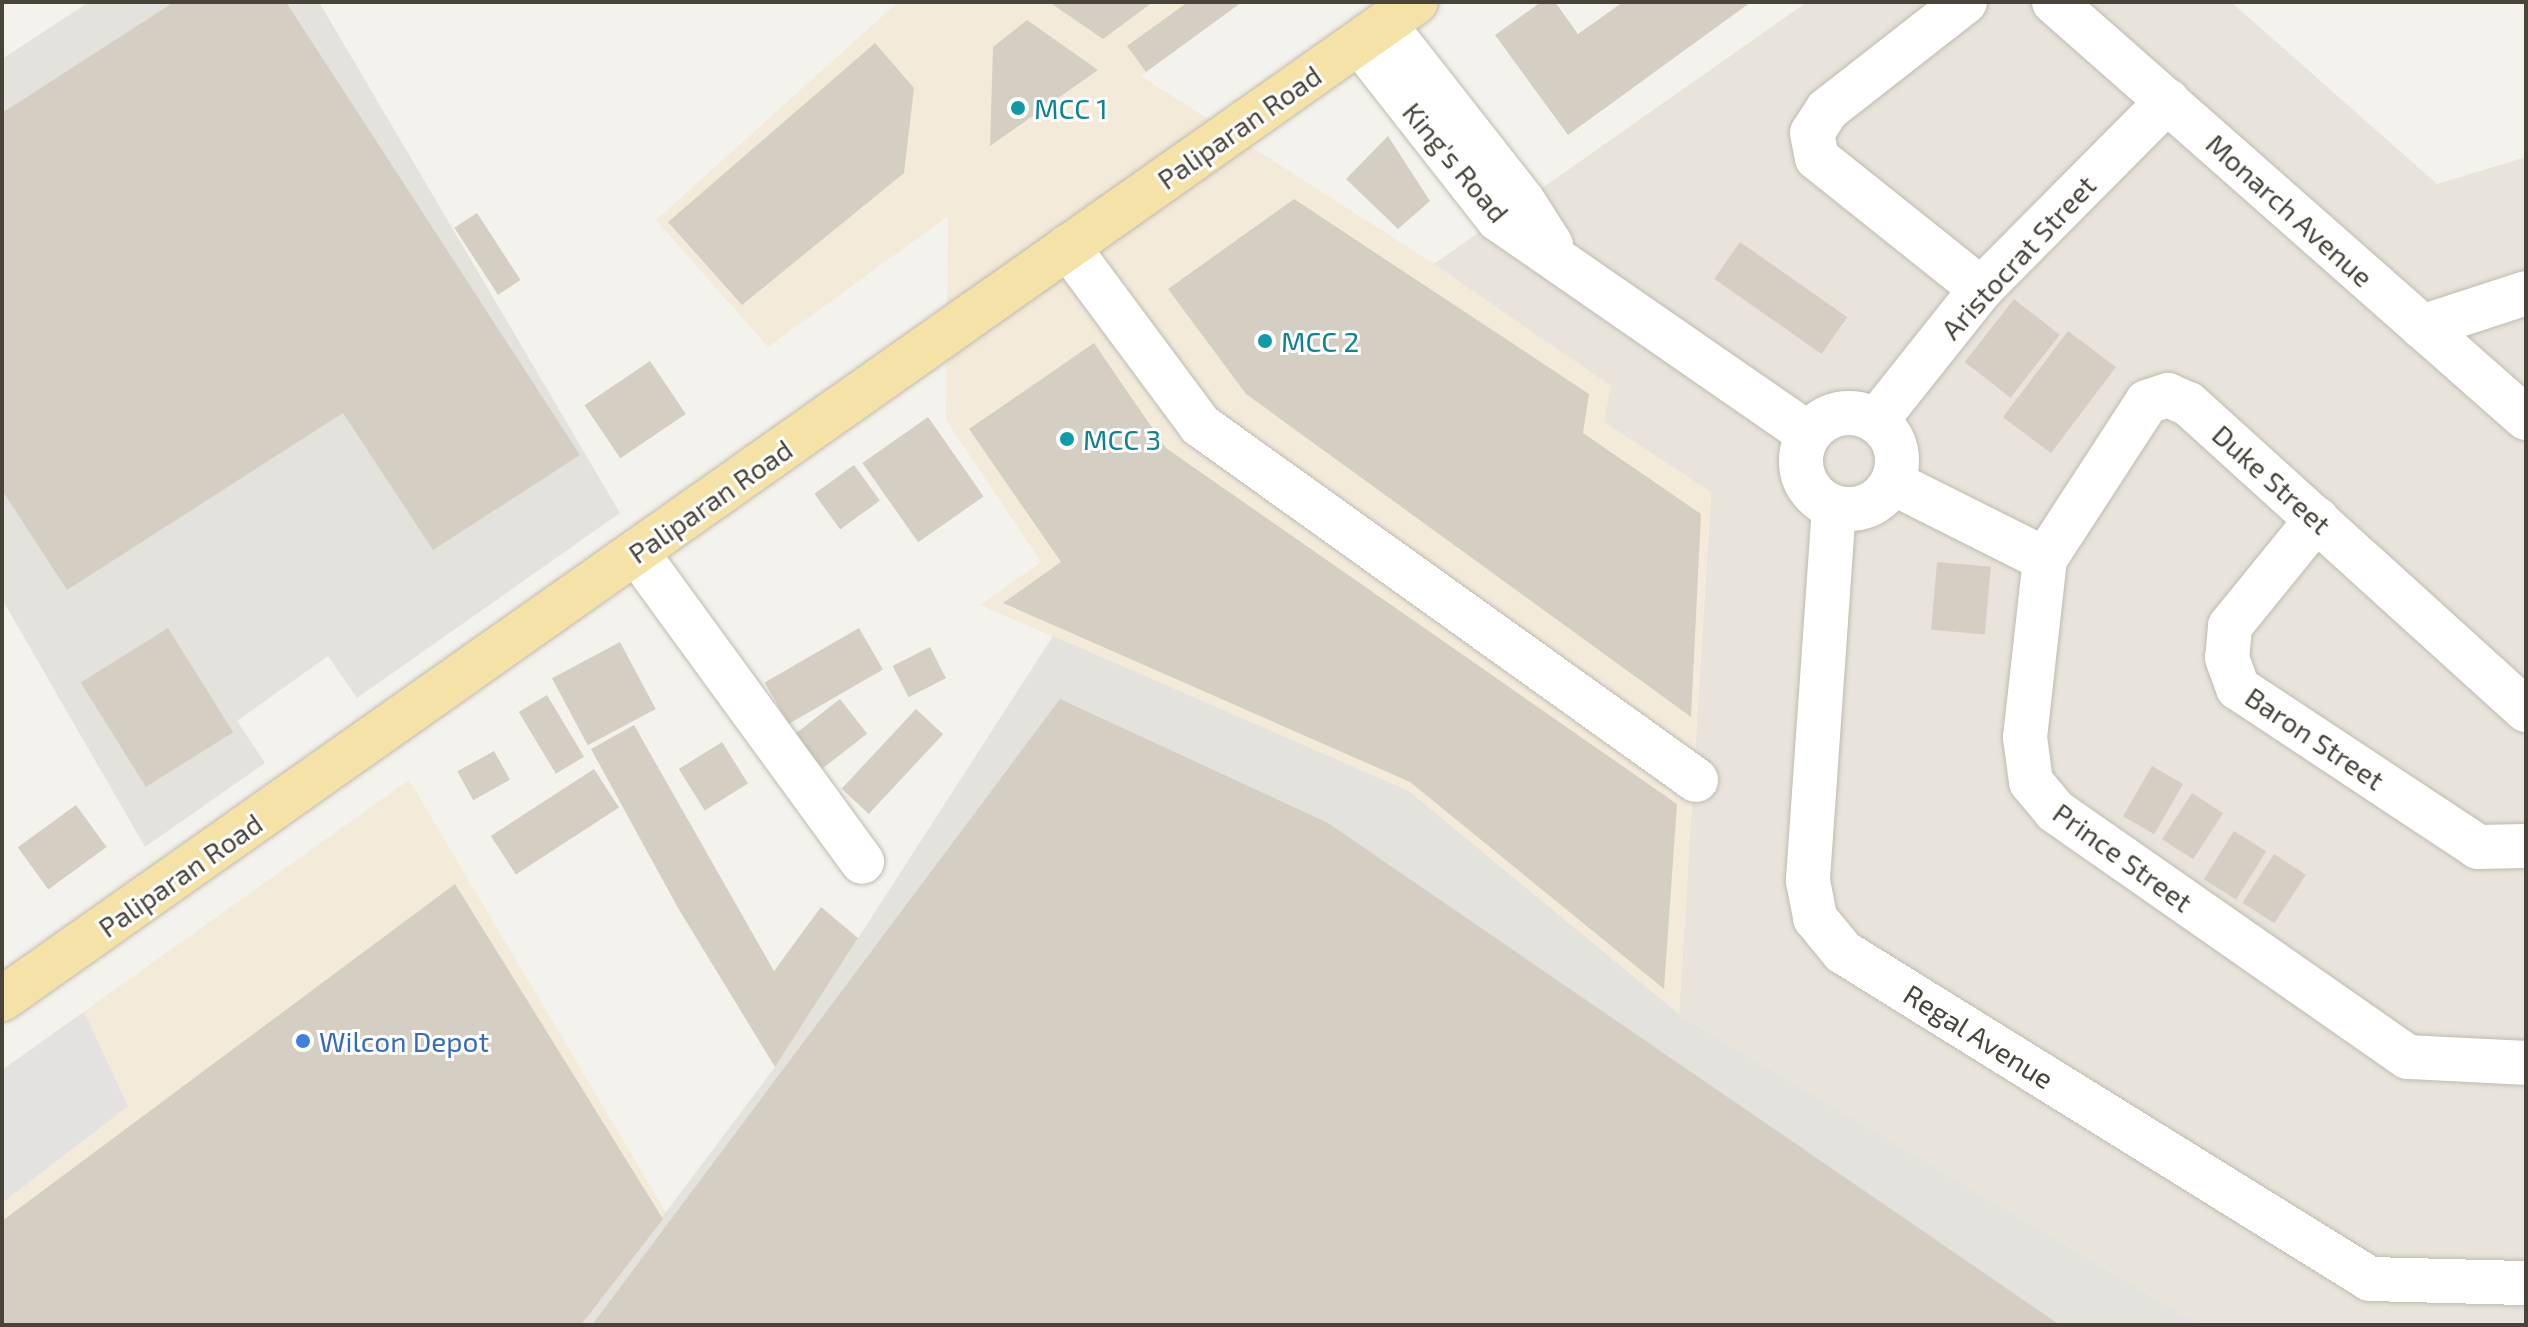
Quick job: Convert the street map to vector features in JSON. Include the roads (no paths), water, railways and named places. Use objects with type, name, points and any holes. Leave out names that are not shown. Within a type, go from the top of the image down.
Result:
[{"type":"main road","name":"Paliparan Road","points":[[2,999],[1387,23]]},
{"type":"street","points":[[1965,2],[1827,110],[1812,133],[1817,158],[1981,289]]},
{"type":"street","name":"Monarch Avenue","points":[[2054,2],[2526,418]]},
{"type":"street","name":"King's Road","points":[[1387,23],[1498,219],[1809,434]]},
{"type":"street","name":"Aristocrat Street","points":[[1876,421],[1981,289],[2168,101]]},
{"type":"street","points":[[1068,247],[1200,425],[1696,780]]},
{"type":"street","points":[[2422,327],[2526,293]]},
{"type":"street","name":"Duke Street","points":[[2045,559],[2147,402],[2168,395],[2188,404],[2526,710]]},
{"type":"street","points":[[1848,413],[1876,421],[1897,456],[1893,483],[1868,506],[1834,507],[1818,499],[1804,477],[1802,450],[1809,434],[1819,423],[1848,413]]},
{"type":"street","points":[[1893,483],[2045,559]]},
{"type":"street","name":"Regal Avenue","points":[[1834,507],[1808,881],[1815,918],[1843,952],[2370,1279],[2526,1283]]},
{"type":"street","name":"Baron Street","points":[[2317,519],[2230,626],[2227,658],[2238,688],[2478,847],[2526,846]]},
{"type":"street","points":[[637,553],[862,862]]},
{"type":"street","name":"Prince Street","points":[[2045,559],[2025,737],[2031,782],[2055,811],[2408,1057],[2526,1063]]},
{"type":"place","name":"MCC 1","points":[[1018,108]]},
{"type":"place","name":"MCC 2","points":[[1265,341]]},
{"type":"place","name":"MCC 3","points":[[1067,439]]},
{"type":"place","name":"Wilcon Depot","points":[[303,1041]]}]
